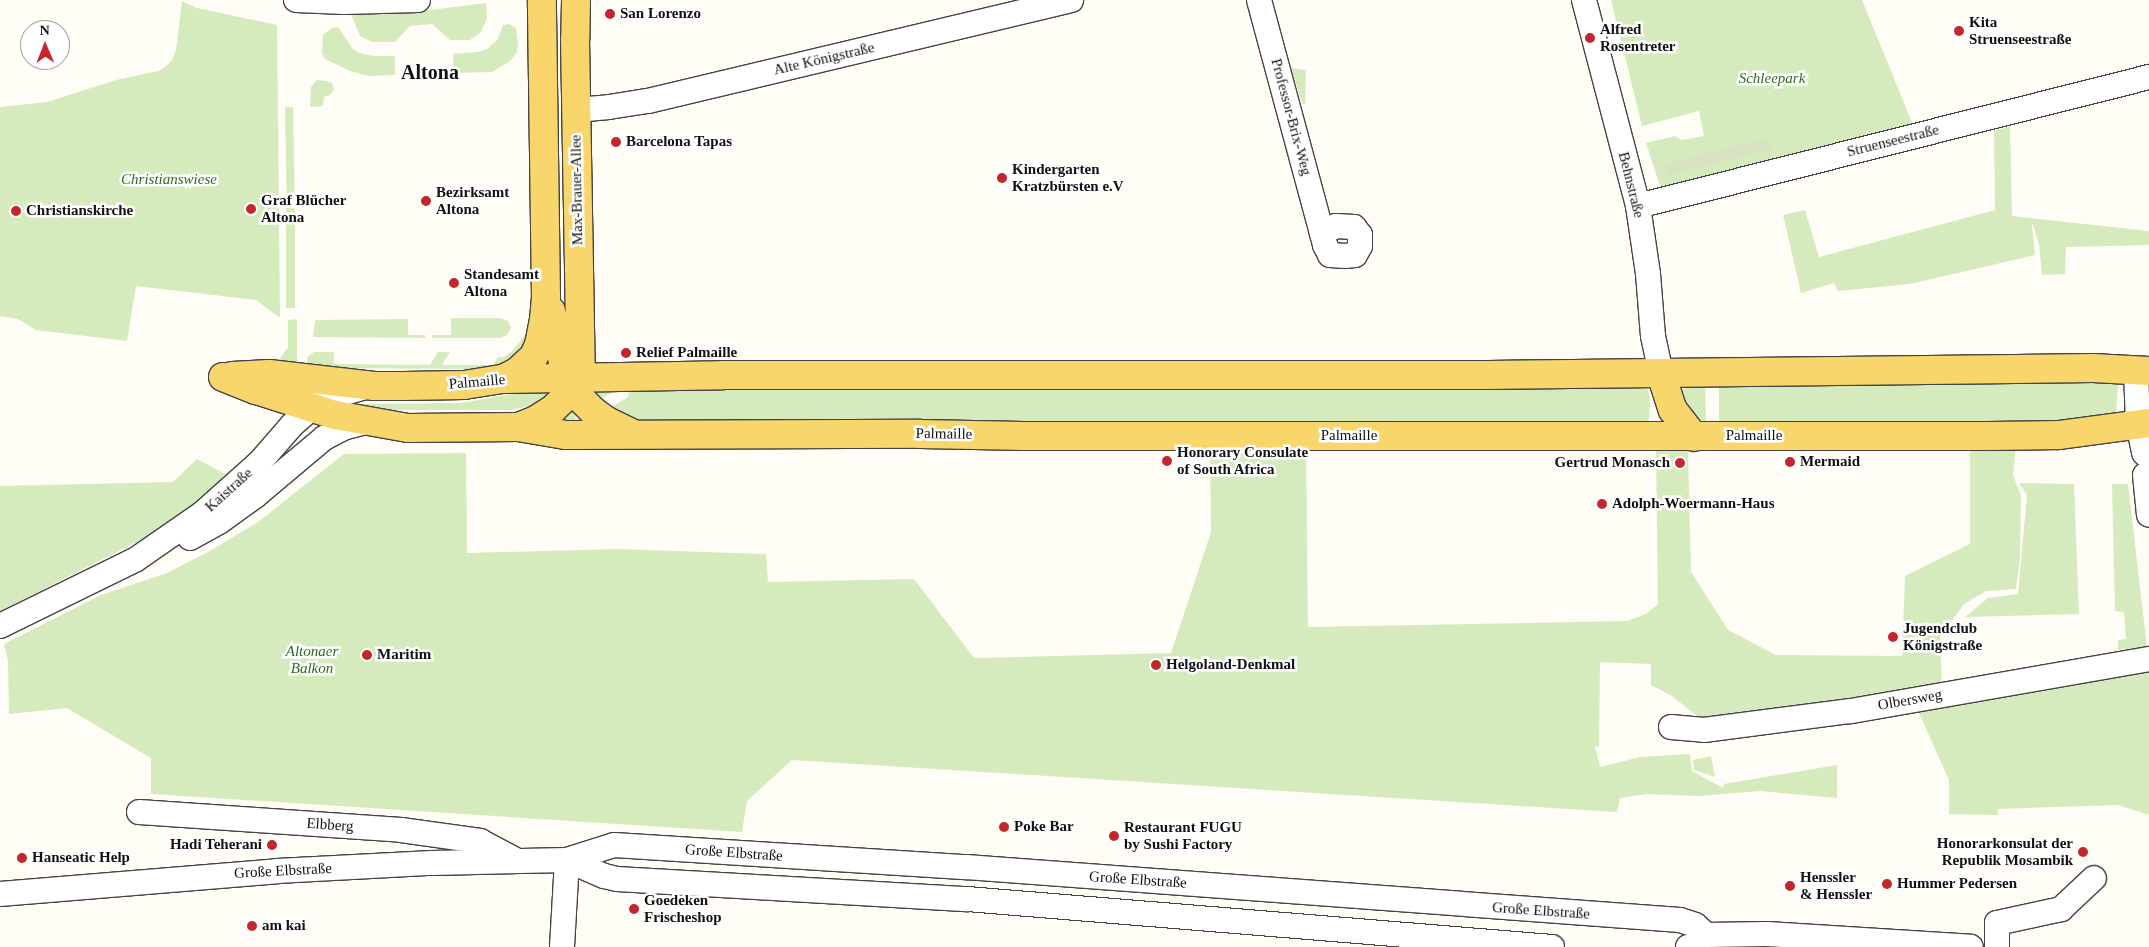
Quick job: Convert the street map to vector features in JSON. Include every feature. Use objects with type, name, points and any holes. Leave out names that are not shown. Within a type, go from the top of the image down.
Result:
[{"type":"main road","points":[[503,379],[526,364],[539,345],[546,297],[542,0]]},
{"type":"main road","name":"Max-Brauer-Allee","points":[[574,383],[576,0]]},
{"type":"main road","points":[[546,297],[574,383],[582,400],[607,421],[636,434]]},
{"type":"main road","name":"Palmaille","points":[[2143,371],[2093,368],[1661,374],[724,375],[574,383],[503,379],[464,385],[374,386],[269,374],[222,377],[325,414],[408,428],[518,427],[566,436],[636,434],[2059,435],[2143,423]]},
{"type":"main road","points":[[1661,374],[1674,410],[1694,436]]},
{"type":"main road","name":"Palmaille","points":[[518,427],[544,416],[574,383]]},
{"type":"street","points":[[296,0],[320,2],[418,0]]},
{"type":"street","name":"Alte Königstraße","points":[[576,110],[648,101],[1071,0]]},
{"type":"street","name":"Professor-Brix-Weg","points":[[1259,0],[1322,233]]},
{"type":"street","name":"Behnstraße","points":[[1584,0],[1638,206],[1648,274],[1653,336],[1661,374]]},
{"type":"street","name":"Struenseestraße","points":[[1638,206],[2149,77]]},
{"type":"street","points":[[2143,371],[2143,423],[2149,515]]},
{"type":"street","name":"Palmaille","points":[[302,377],[322,386],[325,414],[374,386]]},
{"type":"street","name":"Kaistraße","points":[[135,560],[203,513],[259,463],[292,425],[325,414]]},
{"type":"street","name":"Kaistraße","points":[[0,626],[135,560],[181,543],[219,522],[290,468],[325,414]]},
{"type":"street","name":"Olbersweg","points":[[1671,727],[1704,730],[1851,710],[2149,659]]},
{"type":"street","name":"Elbberg","points":[[139,812],[411,832],[480,841],[515,860]]},
{"type":"street","name":"Große Elbstraße","points":[[0,894],[203,876],[515,860],[567,860],[614,845],[966,867],[1680,920],[1695,925],[1700,943],[1766,934],[1971,947]]},
{"type":"street","points":[[562,947],[567,860]]},
{"type":"street","name":"Große Elbstraße","points":[[567,860],[604,876],[617,879],[967,900],[1552,947]]},
{"type":"street","points":[[1997,947],[1997,923],[2061,909],[2094,878]]},
{"type":"green space","name":"Schleepark","points":[[1611,0],[1862,0],[1913,125],[1661,189],[1646,143],[1675,136],[1681,140],[1704,136],[1699,111],[1642,126]]},
{"type":"green space","name":"Christianswiese","points":[[182,1],[197,8],[277,25],[280,318],[256,300],[136,286],[127,341],[36,330],[18,319],[0,316],[0,107],[47,102],[116,80],[158,71],[165,67],[172,60],[176,50]]},
{"type":"green space","points":[[486,3],[487,19],[481,32],[470,40],[450,40],[432,24],[410,26],[395,42],[372,42],[360,36],[351,14],[422,11]]},
{"type":"green space","points":[[509,24],[516,28],[518,44],[517,52],[510,61],[492,72],[454,73],[453,54],[478,52],[487,49],[498,39],[503,25]]},
{"type":"green space","points":[[338,27],[353,49],[359,53],[374,56],[395,56],[395,75],[369,76],[350,71],[325,59],[322,53],[323,35],[332,28]]},
{"type":"green space","points":[[1291,68],[1306,70],[1305,105],[1302,103]]},
{"type":"green space","points":[[317,80],[332,83],[334,90],[330,95],[324,97],[323,106],[310,107],[311,87]]},
{"type":"green space","points":[[285,107],[293,107],[295,196],[287,196]]},
{"type":"green space","points":[[2010,126],[2012,216],[2149,231],[2149,245],[2066,247],[2065,274],[2042,275],[2039,244],[2033,225],[2027,222],[2032,225],[2035,255],[1910,284],[1838,291],[1834,283],[1801,293],[1783,215],[1805,210],[1819,257],[1995,210],[1994,131]]},
{"type":"green space","points":[[1768,138],[1771,150],[1667,176],[1664,164]]},
{"type":"green space","points":[[286,208],[295,208],[295,308],[286,308]]},
{"type":"green space","points":[[451,318],[500,318],[508,321],[511,328],[507,335],[500,338],[432,338],[432,335],[451,335]]},
{"type":"green space","points":[[297,319],[297,362],[295,366],[277,363],[288,347],[288,320]]},
{"type":"green space","points":[[408,319],[408,335],[425,335],[425,338],[313,337],[315,320]]},
{"type":"green space","points":[[529,330],[527,344],[509,362],[482,369],[309,368],[307,366],[307,357],[314,352],[334,352],[334,364],[430,365],[438,352],[450,352],[442,365],[493,365],[498,357],[504,357],[512,351]]},
{"type":"green space","points":[[2111,379],[2118,384],[2116,415],[2095,421],[1719,427],[1719,384]]},
{"type":"green space","points":[[1705,384],[1706,424],[1685,409],[1680,390]]},
{"type":"green space","points":[[1646,385],[1650,396],[1649,420],[1643,425],[648,426],[604,411],[627,398],[631,387]]},
{"type":"green space","points":[[589,388],[618,389],[594,403]]},
{"type":"green space","points":[[553,390],[546,399],[530,406],[511,410],[384,410],[357,406],[359,404],[462,403],[522,392]]},
{"type":"green space","points":[[576,405],[575,426],[555,420]]},
{"type":"green space","name":"Altonaer Balkon","points":[[1981,445],[2016,445],[2013,475],[2021,496],[2020,558],[2016,589],[1986,591],[1964,604],[1940,637],[1942,688],[1759,717],[1698,717],[1672,696],[1651,685],[1651,664],[1600,662],[1599,747],[1595,746],[1600,767],[1640,757],[1690,754],[1692,771],[1723,788],[1724,784],[1837,765],[1837,798],[1760,791],[1698,796],[1647,794],[1620,798],[1617,812],[792,760],[747,801],[742,832],[151,794],[151,758],[67,708],[9,714],[8,661],[4,644],[101,595],[167,573],[208,552],[258,522],[344,454],[466,453],[467,553],[617,549],[766,554],[768,582],[914,579],[974,658],[1171,653],[1211,532],[1210,450],[1306,449],[1308,627],[1627,621],[1646,614],[1658,604],[1656,450],[1688,451],[1691,572],[1728,630],[1776,655],[1902,656],[1905,576],[1970,544],[1970,452]]},
{"type":"green space","points":[[197,459],[225,474],[200,505],[135,543],[0,611],[0,486],[173,482]]},
{"type":"green space","points":[[2019,483],[2074,484],[2079,614],[1965,617],[1988,598],[2018,594],[2027,495]]},
{"type":"green space","points":[[2112,484],[2128,484],[2147,647],[2118,650],[2118,640],[2126,639],[2124,612],[2115,611]]},
{"type":"green space","points":[[2149,668],[2149,815],[2118,805],[1998,809],[1998,815],[1949,814],[1949,780],[1919,713],[1915,710]]},
{"type":"green space","points":[[1711,756],[1715,777],[1694,770],[1693,760]]},
{"type":"place","name":"San Lorenzo","points":[[610,14]]},
{"type":"place","name":"Kita Struenseestraße","points":[[1959,31]]},
{"type":"place","name":"Alfred Rosentreter","points":[[1590,38]]},
{"type":"place","name":"Barcelona Tapas","points":[[616,142]]},
{"type":"place","name":"Kindergarten Kratzbürsten e.V","points":[[1002,178]]},
{"type":"place","name":"Bezirksamt Altona","points":[[426,201]]},
{"type":"place","name":"Graf Blücher Altona","points":[[251,209]]},
{"type":"place","name":"Christianskirche","points":[[16,211]]},
{"type":"place","name":"Standesamt Altona","points":[[454,283]]},
{"type":"place","name":"Relief Palmaille","points":[[626,353]]},
{"type":"place","name":"Honorary Consulate of South Africa","points":[[1167,461]]},
{"type":"place","name":"Mermaid","points":[[1790,462]]},
{"type":"place","name":"Gertrud Monasch","points":[[1680,463]]},
{"type":"place","name":"Adolph-Woermann-Haus","points":[[1602,504]]},
{"type":"place","name":"Jugendclub Königstraße","points":[[1893,637]]},
{"type":"place","name":"Maritim","points":[[367,655]]},
{"type":"place","name":"Helgoland-Denkmal","points":[[1156,665]]},
{"type":"place","name":"Poke Bar","points":[[1004,827]]},
{"type":"place","name":"Restaurant FUGU by Sushi Factory","points":[[1114,836]]},
{"type":"place","name":"Hadi Teherani","points":[[272,845]]},
{"type":"place","name":"Honorarkonsulat der Republik Mosambik","points":[[2083,852]]},
{"type":"place","name":"Hanseatic Help","points":[[22,858]]},
{"type":"place","name":"Hummer Pedersen","points":[[1887,884]]},
{"type":"place","name":"Henssler & Henssler","points":[[1790,886]]},
{"type":"place","name":"Goedeken Frischeshop","points":[[634,909]]},
{"type":"place","name":"am kai","points":[[252,926]]},
{"type":"district","name":"Altona","points":[[430,72]]}]
